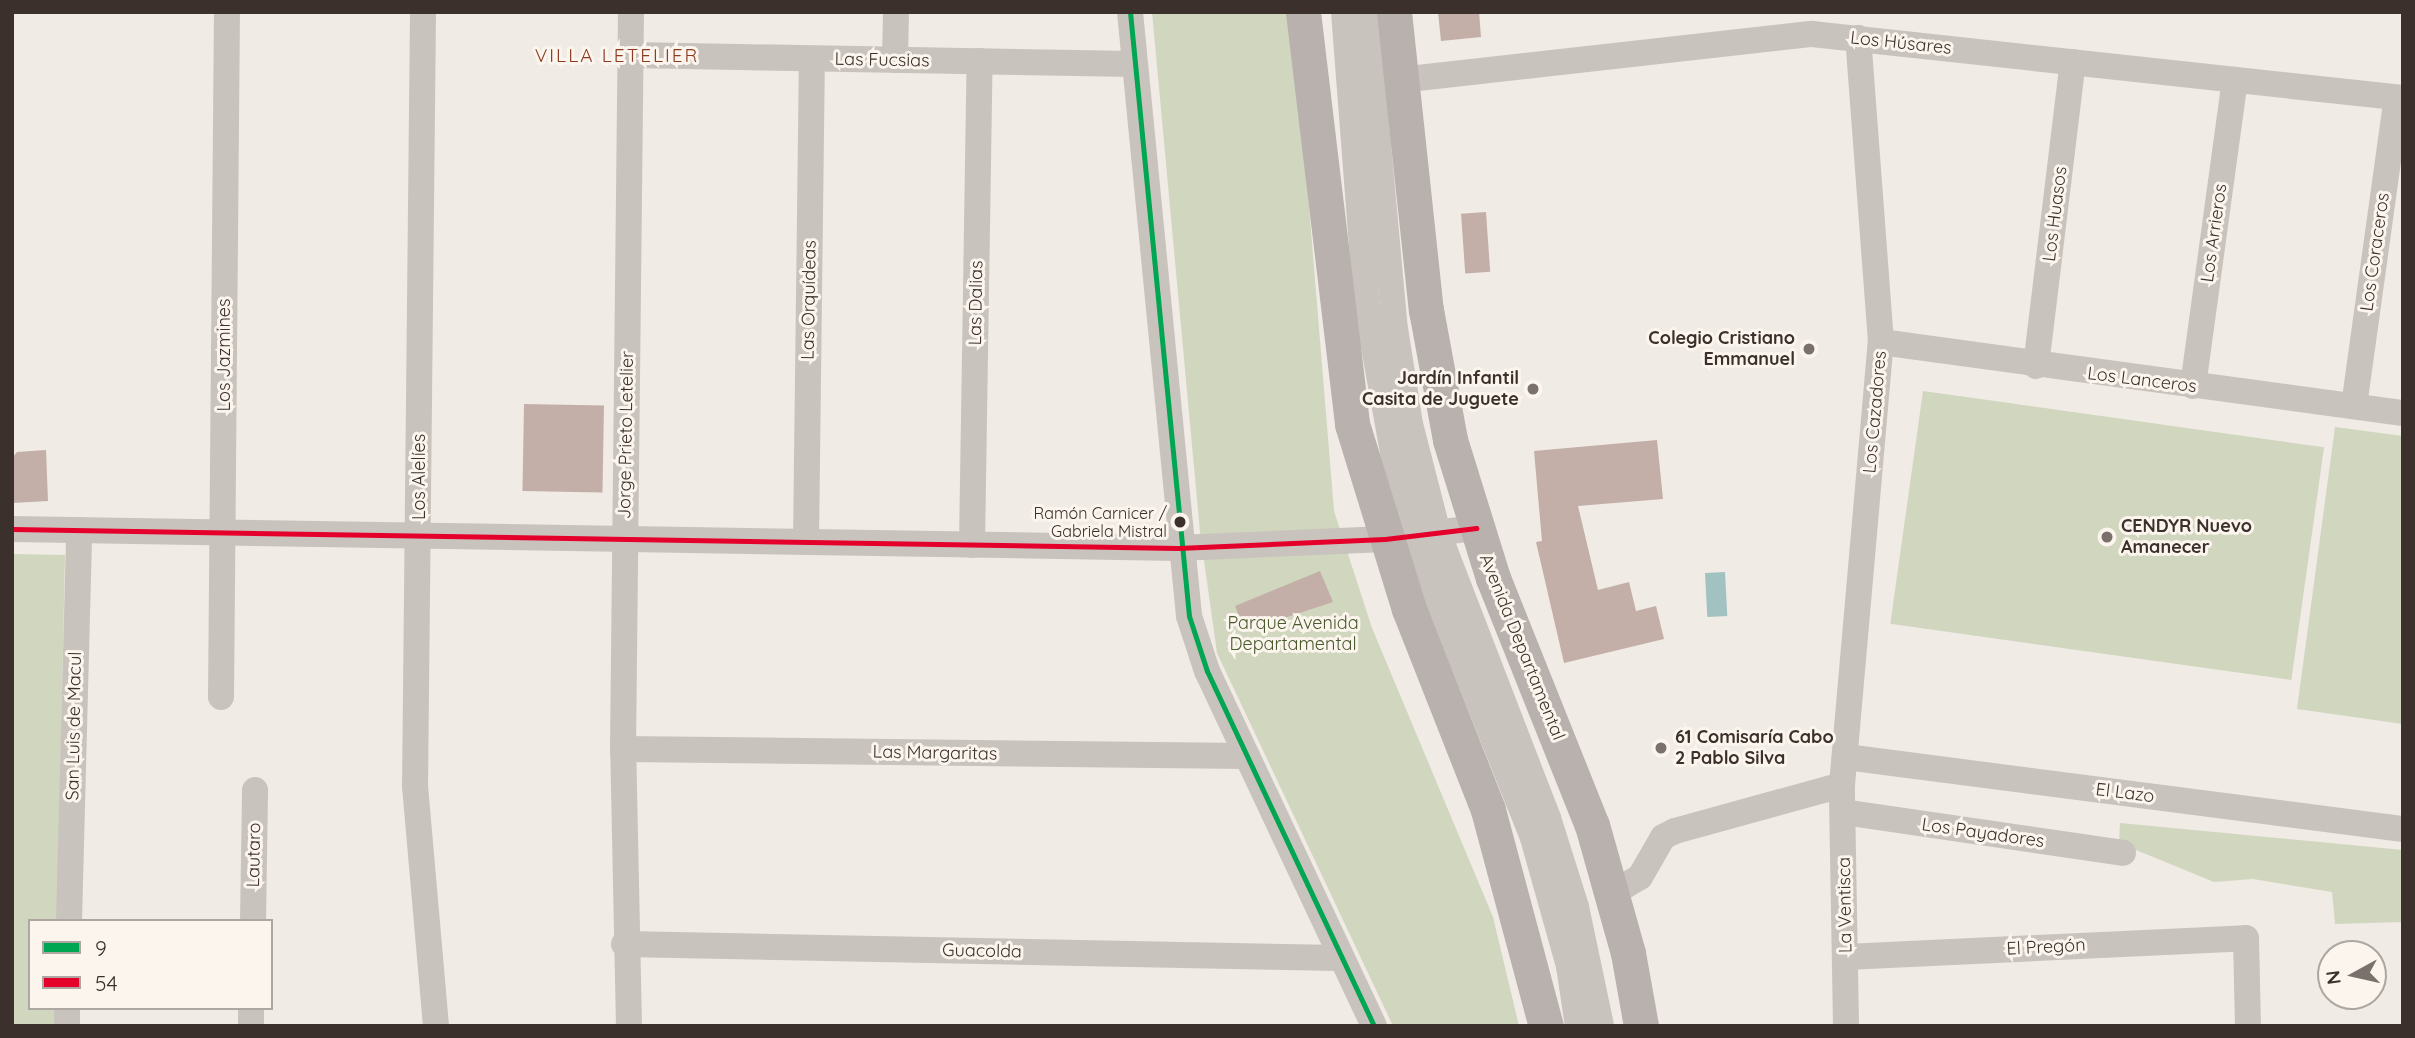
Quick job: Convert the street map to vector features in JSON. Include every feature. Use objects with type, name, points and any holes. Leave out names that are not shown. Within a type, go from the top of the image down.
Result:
[{"type":"main road","points":[[1303,12],[1346,386],[1413,536],[1546,1026]]},
{"type":"main road","name":"Avenida Departamental","points":[[1394,12],[1437,383],[1476,528],[1592,825],[1613,893],[1640,1026]]},
{"type":"street","name":"Los Jazmines","points":[[220,697],[227,12]]},
{"type":"street","name":"Los Alelíes","points":[[423,12],[415,786],[436,1026]]},
{"type":"street","name":"Jorge Prieto Letelier","points":[[629,1026],[624,944],[623,749],[631,12]]},
{"type":"street","points":[[895,60],[896,12]]},
{"type":"street","points":[[1130,12],[1178,548],[1199,653],[1339,958],[1374,1026]]},
{"type":"street","points":[[1344,12],[1367,308],[1380,402],[1413,536],[1533,838],[1569,966],[1578,1026]]},
{"type":"street","points":[[1366,12],[1394,322],[1410,424],[1413,536],[1548,818],[1576,907],[1601,1026]]},
{"type":"street","name":"Los Húsares","points":[[1400,80],[1812,23],[1858,38],[2400,98]]},
{"type":"street","name":"Los Cazadores","points":[[1842,785],[1881,342],[1858,38]]},
{"type":"street","name":"Las Fucsias","points":[[630,55],[1133,64]]},
{"type":"street","name":"Las Orquídeas","points":[[807,542],[812,58]]},
{"type":"street","name":"Las Dalias","points":[[972,545],[980,61]]},
{"type":"street","name":"Los Huasos","points":[[2036,366],[2073,62]]},
{"type":"street","name":"Los Arrieros","points":[[2193,386],[2235,80]]},
{"type":"street","name":"Los Coraceros","points":[[2354,406],[2400,98]]},
{"type":"street","name":"Los Lanceros","points":[[1881,342],[2036,366],[2403,412]]},
{"type":"street","points":[[12,529],[1178,548],[1413,536],[1476,528]]},
{"type":"street","name":"San Luis de Macul","points":[[69,919],[79,530]]},
{"type":"street","name":"Las Margaritas","points":[[623,749],[1247,756]]},
{"type":"street","name":"El Lazo","points":[[1846,757],[2403,829]]},
{"type":"street","points":[[1613,893],[1640,877],[1663,837],[1675,831],[1842,785]]},
{"type":"street","name":"La Ventisca","points":[[1842,785],[1846,1026]]},
{"type":"street","name":"Lautaro","points":[[253,919],[255,790]]},
{"type":"street","name":"Los Payadores","points":[[1843,812],[2123,853]]},
{"type":"street","name":"El Pregón","points":[[1846,957],[2246,938],[2248,1026]]},
{"type":"street","name":"Guacolda","points":[[624,944],[1339,958]]},
{"type":"green space","name":"Parque Avenida Departamental","points":[[1152,12],[1293,12],[1334,511],[1372,628],[1493,917],[1519,1026],[1393,1026],[1217,653],[1200,532]]},
{"type":"green space","name":"CENDYR Nuevo Amanecer","points":[[1923,391],[2324,447],[2291,680],[1890,624]]},
{"type":"green space","points":[[2335,427],[2403,436],[2403,724],[2297,709]]},
{"type":"green space","points":[[12,554],[65,555],[57,919],[28,919],[28,1010],[55,1010],[55,1026],[12,1026]]},
{"type":"green space","points":[[2120,823],[2403,850],[2403,922],[2335,924],[2332,892],[2253,879],[2214,882],[2119,843]]},
{"type":"water","points":[[1725,572],[1727,616],[1707,617],[1705,573]]},
{"type":"building","points":[[1438,12],[1479,12],[1481,37],[1441,41]]},
{"type":"building","points":[[1486,212],[1490,272],[1465,274],[1461,214]]},
{"type":"building","points":[[524,404],[604,405],[602,492],[522,491]]},
{"type":"building","points":[[1657,440],[1663,499],[1578,506],[1598,590],[1629,582],[1636,611],[1656,606],[1664,639],[1564,663],[1536,542],[1542,541],[1534,451]]},
{"type":"building","points":[[46,450],[48,501],[12,503],[12,458],[17,452]]},
{"type":"building","points":[[1320,571],[1333,602],[1245,631],[1235,606]]},
{"type":"transit line","name":"9","points":[[1130,12],[1189,616],[1207,671],[1374,1026]]},
{"type":"transit line","name":"54","points":[[12,529],[1178,548],[1385,539],[1476,528]]},
{"type":"place","name":"Colegio Cristiano Emmanuel","points":[[1809,349]]},
{"type":"place","name":"Jardín Infantil Casita de Juguete","points":[[1533,389]]},
{"type":"place","name":"Ramón Carnicer / Gabriela Mistral","points":[[1180,522]]},
{"type":"place","name":"CENDYR Nuevo Amanecer","points":[[2107,537]]},
{"type":"place","name":"61 Comisaría Cabo 2 Pablo Silva","points":[[1661,748]]},
{"type":"district","name":"VILLA LETELIER","points":[[617,56]]}]
